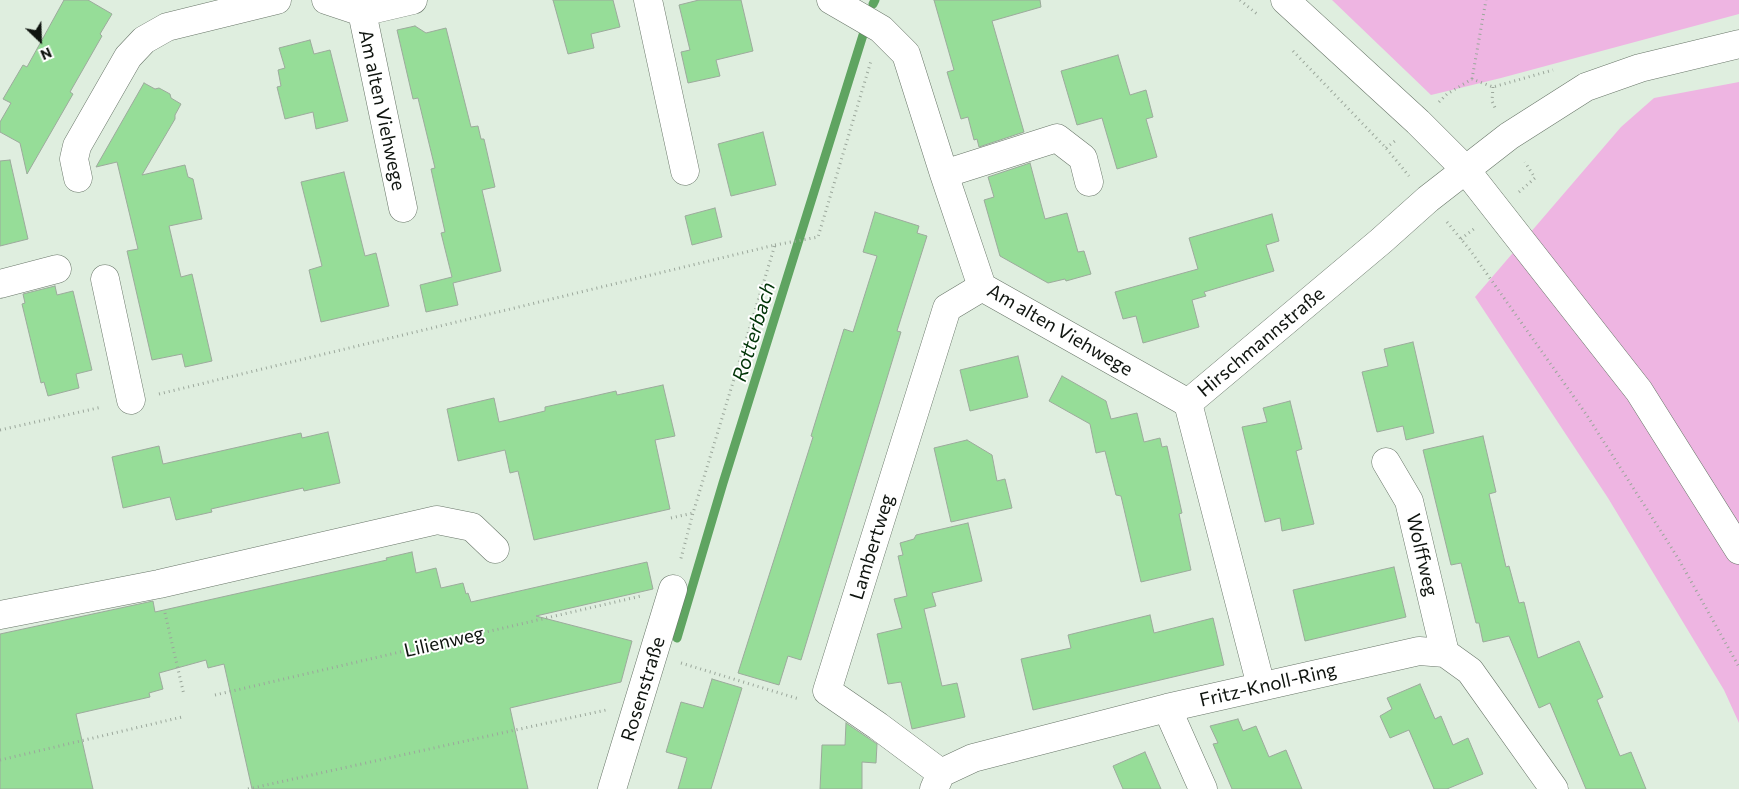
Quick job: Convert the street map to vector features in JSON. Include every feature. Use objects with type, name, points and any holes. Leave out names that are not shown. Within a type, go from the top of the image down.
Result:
[{"type":"street","points":[[78,178],[74,159],[77,146],[128,57],[144,40],[167,27],[277,0]]},
{"type":"street","name":"Am alten Viehwege","points":[[326,0],[362,12],[413,0]]},
{"type":"street","points":[[648,0],[685,171]]},
{"type":"street","name":"Am alten Viehwege","points":[[830,0],[881,29],[906,54],[982,287],[1188,403]]},
{"type":"street","points":[[1284,0],[1418,122],[1465,169],[1639,391],[1739,550]]},
{"type":"street","name":"Am alten Viehwege","points":[[362,12],[403,208]]},
{"type":"street","name":"Hirschmannstraße","points":[[1261,686],[1188,403],[1381,241],[1428,199],[1510,136],[1586,87],[1640,68],[1739,44]]},
{"type":"street","points":[[944,174],[1057,138],[1083,158],[1089,182]]},
{"type":"street","points":[[0,284],[57,269]]},
{"type":"street","points":[[105,279],[131,400]]},
{"type":"street","name":"Lambertweg","points":[[827,691],[947,308],[982,287]]},
{"type":"street","name":"Wolffweg","points":[[1386,462],[1409,501],[1445,653]]},
{"type":"street","points":[[0,615],[159,584],[437,520],[472,527],[495,549]]},
{"type":"street","name":"Rosenstraße","points":[[612,789],[673,589]]},
{"type":"street","name":"Fritz-Knoll-Ring","points":[[938,781],[974,758],[1167,708],[1419,651],[1445,653]]},
{"type":"street","points":[[1445,653],[1470,671],[1554,789]]},
{"type":"street","points":[[827,691],[878,726],[938,781]]},
{"type":"street","points":[[1167,708],[1203,789]]},
{"type":"path","points":[[1240,0],[1259,16]]},
{"type":"path","points":[[1472,78],[1486,0]]},
{"type":"path","points":[[0,430],[818,236],[881,29]]},
{"type":"path","points":[[1292,51],[1386,148],[1470,250],[1586,414],[1678,558],[1739,667]]},
{"type":"path","points":[[673,589],[693,512],[775,245]]},
{"type":"path","points":[[671,518],[693,512]]},
{"type":"path","points":[[159,584],[184,696]]},
{"type":"path","name":"Lilienweg","points":[[215,695],[673,589]]},
{"type":"path","points":[[654,654],[799,699],[827,691]]},
{"type":"path","points":[[248,789],[639,702]]},
{"type":"path","points":[[0,760],[182,717]]},
{"type":"shaded area","points":[[1332,0],[1739,0],[1739,14],[1431,95]]},
{"type":"shaded area","points":[[1739,82],[1739,723],[1724,690],[1608,498],[1475,297],[1621,127],[1654,98]]},
{"type":"building","points":[[64,0],[88,0],[112,14],[100,34],[102,36],[70,92],[73,94],[27,174],[20,143],[0,132],[0,122],[11,103],[3,99],[23,65],[27,67]]},
{"type":"building","points":[[553,0],[613,0],[620,27],[591,34],[594,48],[568,54]]},
{"type":"building","points":[[699,0],[741,0],[753,51],[716,60],[720,76],[688,83],[681,52],[690,50],[679,5]]},
{"type":"building","points":[[934,0],[1040,0],[1041,7],[992,21],[1024,132],[979,147],[977,139],[974,140],[968,117],[961,119],[947,72],[954,70]]},
{"type":"building","points":[[415,26],[426,33],[446,28],[471,127],[478,126],[481,139],[484,139],[495,187],[482,190],[501,271],[453,283],[458,305],[426,312],[420,285],[452,277],[441,233],[445,232],[431,169],[435,168],[418,98],[413,99],[397,30]]},
{"type":"building","points":[[310,40],[314,54],[330,50],[348,121],[316,129],[313,112],[285,119],[277,87],[281,86],[278,70],[285,68],[279,48]]},
{"type":"building","points":[[1118,55],[1130,95],[1146,90],[1153,117],[1146,119],[1157,157],[1117,169],[1102,118],[1077,125],[1061,71]]},
{"type":"building","points":[[144,83],[170,94],[171,98],[181,104],[175,119],[142,175],[185,165],[188,177],[193,179],[202,219],[169,226],[181,277],[192,274],[212,361],[185,367],[182,354],[152,360],[127,251],[138,249],[117,162],[96,167]]},
{"type":"building","points":[[763,132],[776,185],[731,196],[718,144]]},
{"type":"building","points":[[10,160],[28,239],[0,246],[0,161]]},
{"type":"building","points":[[1030,163],[1045,219],[1067,213],[1078,252],[1084,251],[1091,274],[1066,281],[1065,279],[1048,283],[1000,256],[984,200],[994,197],[988,177]]},
{"type":"building","points":[[344,172],[365,256],[376,253],[389,306],[321,322],[309,270],[322,266],[301,182]]},
{"type":"building","points":[[715,208],[722,237],[692,245],[685,216]]},
{"type":"building","points":[[875,212],[919,226],[917,233],[927,236],[897,331],[901,332],[801,660],[788,656],[779,685],[738,673],[813,437],[811,436],[844,329],[853,332],[877,256],[863,252]]},
{"type":"building","points":[[1272,214],[1279,241],[1266,245],[1274,271],[1204,292],[1206,296],[1192,300],[1199,327],[1143,343],[1136,316],[1123,319],[1115,292],[1198,269],[1189,238]]},
{"type":"building","points":[[55,286],[57,295],[73,291],[92,370],[76,374],[79,388],[48,396],[44,382],[41,383],[22,304],[25,303],[23,294]]},
{"type":"building","points":[[1413,342],[1434,433],[1406,440],[1403,426],[1377,432],[1362,372],[1388,366],[1384,349]]},
{"type":"building","points":[[1018,356],[1028,397],[970,411],[960,370]]},
{"type":"building","points":[[1062,376],[1106,401],[1111,419],[1137,413],[1144,442],[1160,438],[1162,447],[1167,446],[1182,513],[1179,514],[1191,570],[1141,582],[1121,496],[1116,495],[1105,451],[1096,453],[1090,424],[1049,401]]},
{"type":"building","points":[[663,385],[675,436],[655,440],[670,509],[534,540],[518,471],[510,473],[505,450],[458,461],[447,409],[494,398],[499,422],[545,411],[545,407],[616,391],[617,395]]},
{"type":"building","points":[[1290,401],[1302,449],[1296,451],[1314,524],[1282,531],[1280,518],[1265,522],[1242,427],[1267,422],[1263,408]]},
{"type":"building","points":[[328,432],[340,483],[304,491],[303,488],[211,509],[212,512],[176,520],[170,497],[123,508],[112,457],[159,446],[163,464],[301,433],[302,438]]},
{"type":"building","points":[[1483,436],[1496,492],[1489,494],[1506,567],[1509,566],[1519,603],[1524,602],[1538,658],[1579,641],[1603,697],[1597,700],[1620,756],[1631,752],[1646,789],[1586,789],[1550,703],[1539,708],[1509,636],[1483,642],[1479,623],[1476,623],[1461,563],[1451,565],[1423,450]]},
{"type":"building","points":[[967,440],[992,455],[997,481],[1005,479],[1012,508],[951,522],[934,448]]},
{"type":"building","points":[[968,523],[982,581],[932,593],[936,606],[924,609],[942,686],[957,683],[965,717],[912,729],[901,682],[888,684],[877,634],[902,628],[894,599],[907,596],[898,556],[903,555],[900,543],[914,539],[916,535]]},
{"type":"building","points":[[412,552],[416,573],[436,568],[441,588],[463,583],[466,594],[468,593],[471,602],[647,562],[653,589],[536,616],[632,641],[621,682],[510,708],[528,789],[252,789],[224,664],[208,668],[206,660],[159,673],[163,689],[149,693],[150,697],[76,714],[93,789],[0,789],[0,634],[153,601],[155,612],[387,560],[386,558]]},
{"type":"building","points":[[1394,567],[1406,617],[1305,641],[1293,590]]},
{"type":"building","points":[[1150,615],[1154,633],[1213,618],[1224,665],[1033,710],[1021,659],[1071,648],[1068,635]]},
{"type":"building","points":[[712,679],[742,688],[711,789],[678,789],[687,758],[666,752],[681,702],[703,708]]},
{"type":"building","points":[[1420,684],[1435,719],[1441,716],[1453,745],[1468,738],[1483,774],[1447,789],[1434,789],[1409,730],[1390,738],[1380,716],[1392,709],[1387,698]]},
{"type":"building","points":[[1238,719],[1243,731],[1256,726],[1269,757],[1286,750],[1302,789],[1232,789],[1213,744],[1218,743],[1210,726]]},
{"type":"building","points":[[846,723],[877,744],[876,763],[862,762],[862,789],[820,789],[822,745],[845,745]]},
{"type":"building","points":[[1145,752],[1161,789],[1123,789],[1113,766]]},
{"type":"waterway","name":"Rotterbach","points":[[873,4],[875,0]]},
{"type":"waterway","name":"Rotterbach","points":[[677,638],[723,483],[863,35]]}]
